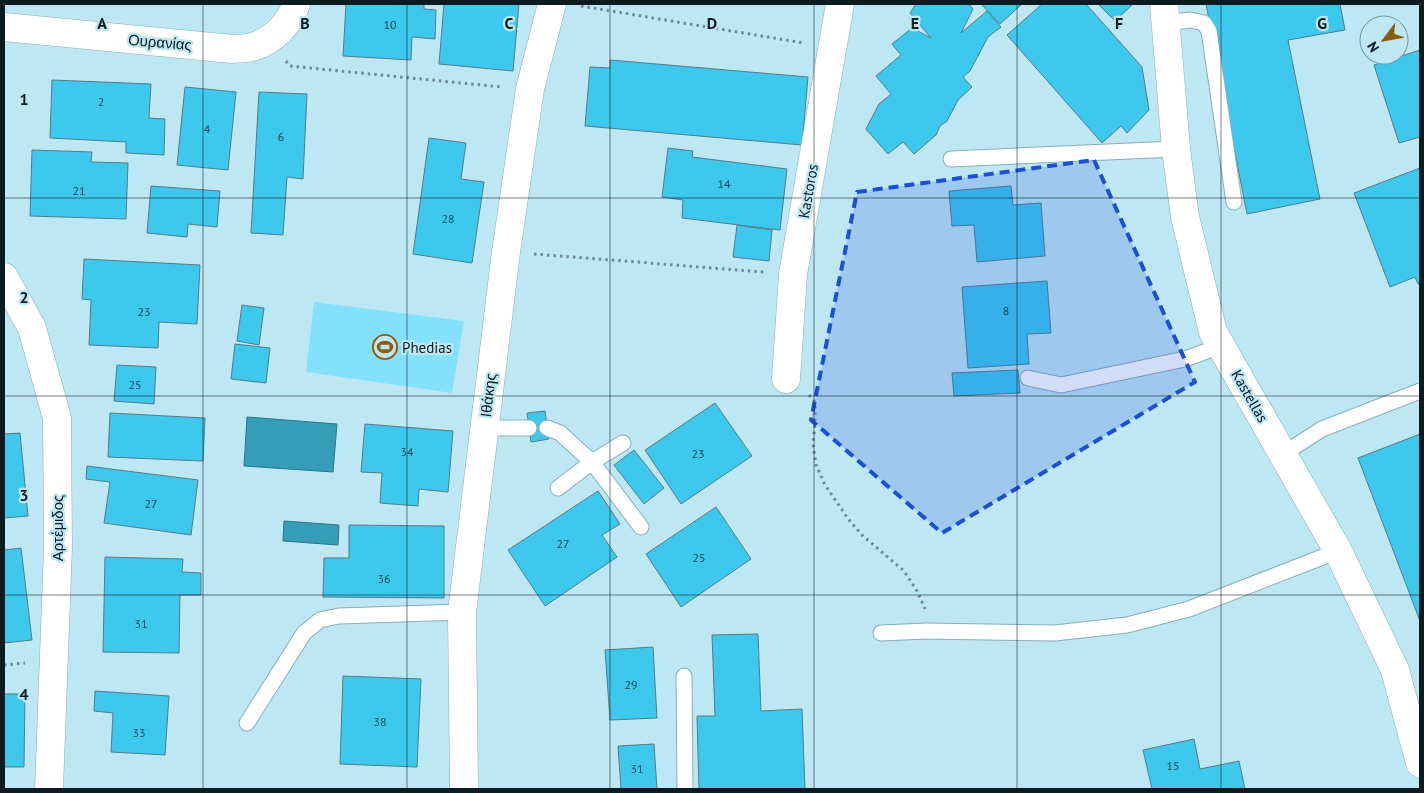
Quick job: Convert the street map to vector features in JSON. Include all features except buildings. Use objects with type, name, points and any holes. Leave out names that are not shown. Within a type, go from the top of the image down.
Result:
[{"type":"street","name":"Ουρανίας","points":[[4,27],[232,49],[251,47],[269,40],[284,27],[296,4]]},
{"type":"street","name":"Ιθάκης","points":[[464,789],[462,612],[506,252],[530,90],[552,4]]},
{"type":"street","name":"Kastoros","points":[[786,379],[793,274],[840,4]]},
{"type":"street","name":"Kastellas","points":[[1165,14],[1176,149],[1185,217],[1213,332],[1338,551],[1395,670],[1420,763]]},
{"type":"street","name":"Αρτέμιδος","points":[[4,277],[32,328],[57,418],[58,548],[49,789]]},
{"type":"lane","points":[[1165,14],[1204,22],[1209,31],[1234,202]]},
{"type":"lane","points":[[951,158],[1176,149]]},
{"type":"lane","points":[[1028,378],[1061,386],[1186,359],[1221,346]]},
{"type":"lane","points":[[1283,454],[1322,429],[1420,391]]},
{"type":"lane","points":[[484,428],[529,428]]},
{"type":"lane","points":[[547,428],[560,433],[592,462],[641,527]]},
{"type":"lane","points":[[558,488],[592,462],[623,443]]},
{"type":"lane","points":[[881,633],[927,631],[1055,634],[1127,624],[1190,609],[1338,551]]},
{"type":"lane","points":[[246,723],[304,633],[320,620],[339,616],[462,612]]},
{"type":"lane","points":[[684,676],[686,789]]},
{"type":"path","points":[[579,5],[832,47]]},
{"type":"path","points":[[269,40],[290,66],[530,90]]},
{"type":"path","points":[[506,252],[793,274]]},
{"type":"path","points":[[786,379],[803,387],[815,402],[813,443],[816,465],[826,485],[849,520],[862,535],[904,571],[925,610],[927,631]]},
{"type":"highlighted area","points":[[1094,160],[1195,382],[942,533],[811,420],[857,192]]},
{"type":"shaded area","name":"Phedias","points":[[314,302],[464,321],[452,393],[306,372]]},
{"type":"shaded area","points":[[247,417],[337,424],[333,472],[244,466]]},
{"type":"shaded area","points":[[284,521],[339,525],[338,545],[283,541]]},
{"type":"place","name":"Phedias","points":[[385,347]]}]
